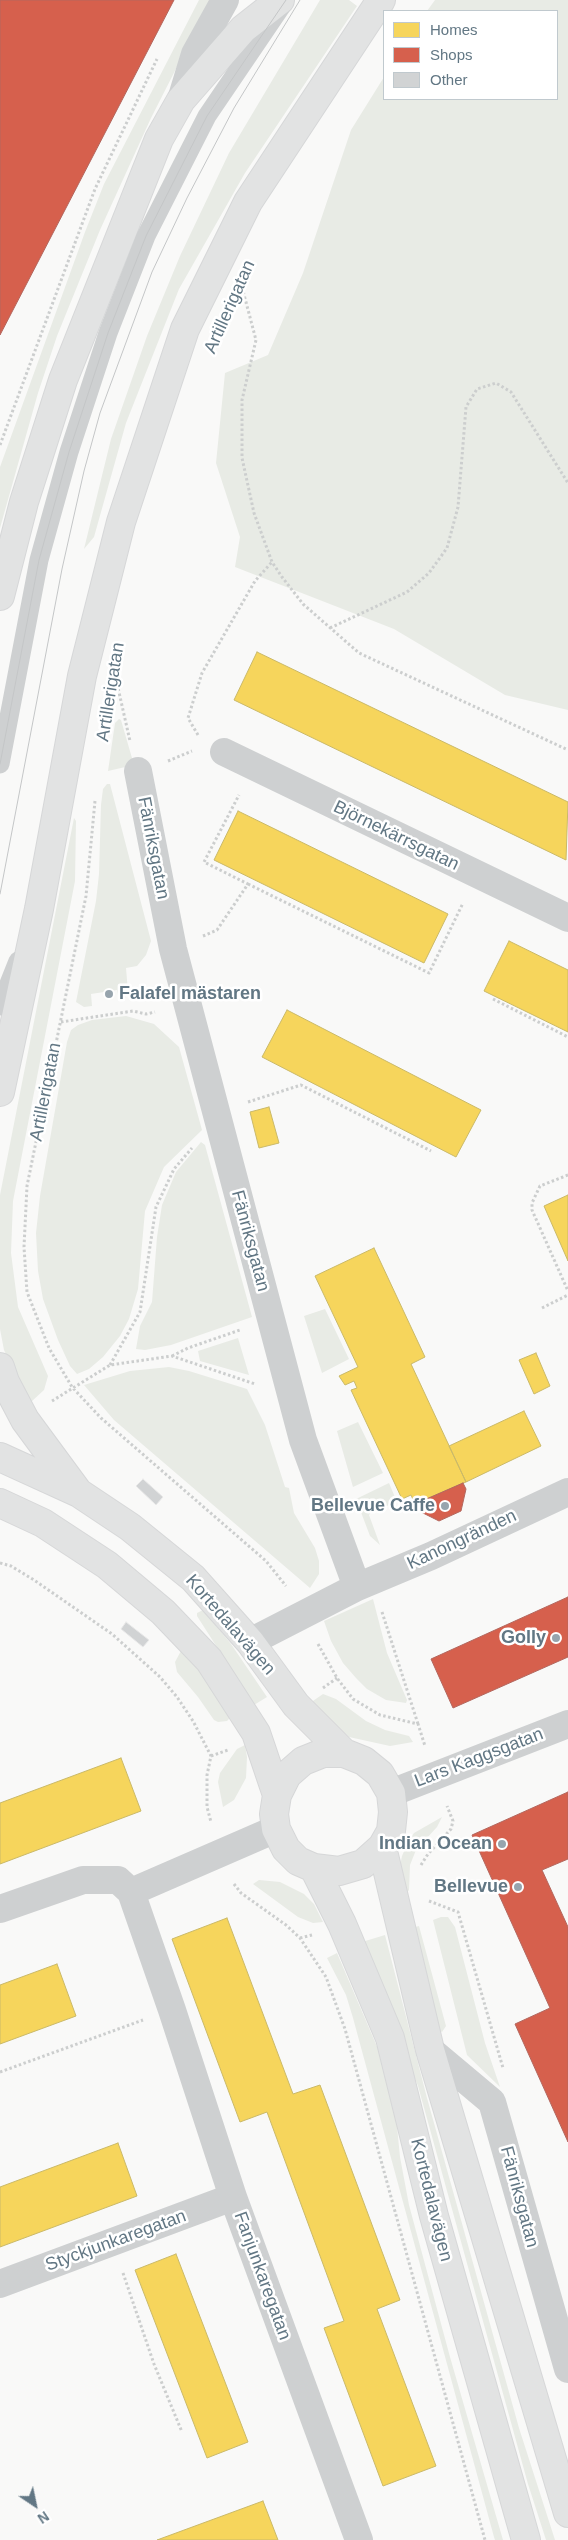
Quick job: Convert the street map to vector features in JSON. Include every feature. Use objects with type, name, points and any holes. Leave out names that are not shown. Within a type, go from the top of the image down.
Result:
[{"type":"main road","points":[[0,596],[24,502],[64,380],[159,139],[180,100],[243,29],[280,0]]},
{"type":"main road","name":"Artillerigatan","points":[[0,1092],[39,909],[82,676],[121,522],[185,329],[248,202],[381,0]]},
{"type":"main road","name":"Kortedalavägen","points":[[0,1367],[5,1382],[25,1420],[79,1493]]},
{"type":"main road","name":"Kortedalavägen","points":[[0,1457],[79,1493],[130,1527],[194,1578],[250,1642],[296,1705],[344,1753]]},
{"type":"main road","name":"Kortedalavägen","points":[[0,1503],[42,1522],[107,1565],[163,1612],[209,1660],[256,1733],[276,1795],[274,1814],[276,1829],[286,1849],[298,1861],[314,1868],[339,1872],[363,1864],[382,1847],[391,1830],[394,1812],[391,1793],[380,1774],[364,1761],[344,1753],[323,1753],[302,1761],[287,1776],[276,1795]]},
{"type":"main road","points":[[382,1847],[430,2050],[568,2513]]},
{"type":"main road","name":"Kortedalavägen","points":[[314,1868],[342,1924],[390,2038],[436,2225],[526,2540]]},
{"type":"street","points":[[180,100],[195,54],[225,0]]},
{"type":"street","name":"Björnekärrsgatan","points":[[214,749],[568,918]]},
{"type":"street","name":"Fänriksgatan","points":[[149,768],[173,949],[303,1440],[364,1584]]},
{"type":"street","name":"Kanongränden","points":[[364,1584],[431,1556],[568,1492]]},
{"type":"street","points":[[250,1642],[364,1584]]},
{"type":"street","name":"Lars Kaggsgatan","points":[[391,1793],[568,1724]]},
{"type":"street","points":[[0,1909],[83,1880],[118,1880],[131,1892],[217,1852],[276,1829]]},
{"type":"street","name":"Fanjunkaregatan","points":[[131,1892],[233,2197],[359,2540]]},
{"type":"street","points":[[430,2050],[492,2102]]},
{"type":"street","name":"Fänriksgatan","points":[[492,2102],[568,2369]]},
{"type":"street","name":"Styckjunkaregatan","points":[[0,2284],[233,2197]]},
{"type":"lane","points":[[0,764],[39,560],[69,452],[108,333],[146,236],[207,116],[286,0]]},
{"type":"lane","points":[[0,1006],[39,909]]},
{"type":"path","points":[[0,445],[95,189],[160,54]]},
{"type":"path","name":"Artillerigatan","points":[[236,289],[240,280],[256,340],[242,400],[242,458],[254,513],[272,562]]},
{"type":"path","points":[[330,628],[407,592],[430,573],[447,548],[458,507],[466,407],[478,389],[496,383],[511,392],[568,483]]},
{"type":"path","points":[[149,768],[214,749],[188,718],[202,673],[255,581],[272,562],[303,604],[359,654],[568,750]]},
{"type":"path","name":"Artillerigatan","points":[[111,687],[114,678],[149,768]]},
{"type":"path","points":[[241,792],[204,862],[429,973],[467,894]]},
{"type":"path","name":"Artillerigatan","points":[[95,798],[86,896],[27,1186],[24,1247],[27,1292],[49,1348],[72,1387],[101,1418],[266,1561],[286,1586],[337,1678],[353,1699],[380,1715],[418,1724]]},
{"type":"path","points":[[200,938],[217,930],[248,884]]},
{"type":"path","points":[[493,999],[568,1037]]},
{"type":"path","points":[[60,1022],[133,1011],[146,1014],[187,1002]]},
{"type":"path","points":[[110,1365],[140,1312],[156,1206],[174,1168],[198,1140],[220,1126],[240,1104],[300,1085],[431,1151]]},
{"type":"path","points":[[542,1308],[568,1293],[532,1210],[532,1203],[540,1186],[568,1175]]},
{"type":"path","points":[[72,1387],[110,1365],[172,1356],[188,1348],[271,1319]]},
{"type":"path","points":[[172,1356],[256,1384],[287,1379]]},
{"type":"path","points":[[0,1563],[10,1566],[34,1580],[112,1634],[160,1677],[177,1698],[193,1721],[211,1756],[206,1775],[207,1807],[217,1852],[226,1873],[241,1893],[286,1925],[300,1938],[326,1977],[345,2029],[485,2540]]},
{"type":"path","points":[[364,1584],[418,1724],[434,1775],[453,1820],[450,1829],[424,1859],[420,1872]]},
{"type":"path","points":[[421,1898],[458,1912],[510,2091],[492,2102]]},
{"type":"path","points":[[0,2072],[172,2010]]},
{"type":"path","points":[[112,2242],[154,2364],[182,2432]]},
{"type":"shaded area","points":[[199,0],[211,0],[151,118],[100,230],[57,336],[38,393],[0,528],[0,467],[85,232],[104,184]]},
{"type":"shaded area","points":[[320,0],[349,0],[357,6],[245,173],[179,289],[126,423],[94,537],[84,549],[111,439],[147,336],[180,256],[229,153]]},
{"type":"shaded area","points":[[435,0],[568,0],[568,710],[505,695],[394,629],[235,567],[240,537],[216,463],[225,373],[268,355],[303,273],[351,130],[383,79],[383,100],[558,100],[558,10],[428,10]]},
{"type":"shaded area","points":[[119,719],[121,720],[134,765],[108,771],[115,723]]},
{"type":"shaded area","points":[[107,784],[110,784],[151,941],[146,955],[137,966],[126,968],[128,992],[125,998],[119,1001],[117,990],[91,994],[92,1006],[84,1007],[76,1002],[96,901],[99,874],[101,805],[103,789]]},
{"type":"shaded area","points":[[74,818],[76,821],[75,881],[13,1201],[11,1253],[18,1307],[48,1376],[44,1390],[31,1402],[19,1383],[4,1350],[0,1329],[0,1195]]},
{"type":"shaded area","points":[[126,1016],[154,1024],[179,1047],[202,1130],[164,1167],[145,1211],[138,1289],[129,1319],[120,1336],[103,1357],[89,1369],[77,1374],[70,1366],[58,1340],[43,1299],[38,1271],[36,1233],[40,1196],[67,1042],[71,1030],[78,1025],[92,1020]]},
{"type":"shaded area","points":[[201,1142],[205,1145],[252,1317],[171,1345],[145,1350],[136,1349],[140,1326],[152,1302],[157,1237],[162,1205],[176,1172]]},
{"type":"shaded area","points":[[325,1309],[349,1359],[322,1373],[304,1316]]},
{"type":"shaded area","points":[[238,1338],[249,1375],[200,1361],[198,1351]]},
{"type":"shaded area","points":[[169,1367],[189,1371],[247,1389],[265,1425],[285,1487],[289,1488],[294,1513],[315,1548],[319,1561],[319,1574],[310,1588],[114,1420],[84,1385],[130,1371]]},
{"type":"shaded area","points":[[358,1422],[383,1473],[353,1487],[337,1431]]},
{"type":"shaded area","points":[[389,1483],[397,1502],[371,1512],[369,1515],[380,1545],[370,1536],[356,1499]]},
{"type":"shaded area","points":[[373,1599],[387,1653],[407,1700],[406,1703],[386,1700],[367,1689],[356,1678],[343,1663],[331,1641],[324,1621]]},
{"type":"shaded area","points":[[203,1610],[231,1644],[267,1697],[254,1705],[197,1616],[197,1613]]},
{"type":"shaded area","points":[[182,1649],[200,1667],[231,1717],[227,1721],[218,1722],[214,1720],[177,1672],[175,1662]]},
{"type":"shaded area","points":[[323,1694],[336,1699],[366,1721],[385,1730],[409,1736],[413,1742],[390,1746],[349,1737],[310,1703]]},
{"type":"shaded area","points":[[245,1745],[247,1757],[246,1778],[234,1800],[223,1807],[218,1782],[220,1773],[237,1749]]},
{"type":"shaded area","points":[[442,1817],[437,1827],[416,1850],[410,1865],[409,1890],[405,1895],[398,1875],[402,1856],[408,1842],[414,1833]]},
{"type":"shaded area","points":[[259,1880],[280,1882],[304,1894],[314,1904],[323,1922],[313,1923],[298,1917],[253,1884]]},
{"type":"shaded area","points":[[448,1917],[455,1927],[485,2043],[500,2087],[467,2055],[433,1920]]},
{"type":"shaded area","points":[[419,1926],[446,2026],[442,2032],[440,2031],[408,1929]]},
{"type":"shaded area","points":[[385,1935],[427,2098],[519,2428],[555,2540],[546,2540],[528,2484],[418,2086],[362,1942]]},
{"type":"shaded area","points":[[337,1953],[384,2063],[395,2106],[400,2157],[409,2205],[450,2357],[503,2540],[495,2540],[494,2537],[353,2018],[346,1995],[327,1958]]},
{"type":"building: Homes","points":[[257,652],[568,802],[566,860],[234,700]]},
{"type":"building: Homes","points":[[238,811],[448,914],[424,963],[214,860]]},
{"type":"building: Homes","points":[[509,941],[568,970],[568,1032],[484,991]]},
{"type":"building: Homes","points":[[287,1010],[481,1110],[456,1157],[262,1057]]},
{"type":"building: Homes","points":[[269,1107],[279,1143],[259,1148],[250,1112]]},
{"type":"building: Homes","points":[[568,1195],[568,1261],[544,1206]]},
{"type":"building: Homes","points":[[374,1248],[425,1357],[411,1364],[466,1482],[415,1504],[411,1495],[402,1499],[351,1390],[357,1388],[354,1381],[345,1385],[339,1376],[358,1367],[315,1276]]},
{"type":"building: Homes","points":[[536,1353],[550,1386],[534,1394],[519,1360]]},
{"type":"building: Homes","points":[[524,1411],[541,1446],[466,1482],[449,1446]]},
{"type":"building: Homes","points":[[121,1758],[141,1811],[0,1864],[0,1803]]},
{"type":"building: Homes","points":[[227,1918],[293,2094],[320,2085],[400,2300],[377,2309],[436,2466],[383,2486],[324,2328],[344,2321],[267,2112],[240,2122],[172,1939]]},
{"type":"building: Homes","points":[[57,1964],[76,2016],[0,2044],[0,1985]]},
{"type":"building: Homes","points":[[118,2143],[137,2196],[0,2247],[0,2187]]},
{"type":"building: Homes","points":[[176,2254],[248,2442],[207,2458],[135,2270]]},
{"type":"building: Homes","points":[[263,2501],[278,2540],[157,2540]]},
{"type":"building: Shops","points":[[0,0],[174,0],[0,335]]},
{"type":"building: Shops","points":[[463,1483],[466,1489],[461,1511],[439,1521],[419,1511],[415,1504]]},
{"type":"building: Shops","points":[[568,1597],[568,1657],[453,1708],[431,1659]]},
{"type":"building: Shops","points":[[568,1792],[568,1859],[542,1870],[568,1927],[568,2142],[515,2024],[550,2008],[472,1835]]},
{"type":"building: Other","points":[[143,1479],[163,1497],[156,1505],[136,1486]]},
{"type":"building: Other","points":[[126,1622],[149,1640],[143,1647],[121,1629]]},
{"type":"tram line","points":[[0,764],[39,560],[69,452],[108,333],[146,236],[207,116],[286,0]]},
{"type":"tram line","points":[[0,894],[62,569],[84,471],[100,413],[152,272],[187,198],[234,108],[300,0]]},
{"type":"place","name":"Falafel mästaren","points":[[109,994]]},
{"type":"place","name":"Bellevue Caffe","points":[[445,1506]]},
{"type":"place","name":"Golly","points":[[556,1638]]},
{"type":"place","name":"Indian Ocean","points":[[502,1844]]},
{"type":"place","name":"Bellevue","points":[[518,1887]]}]
